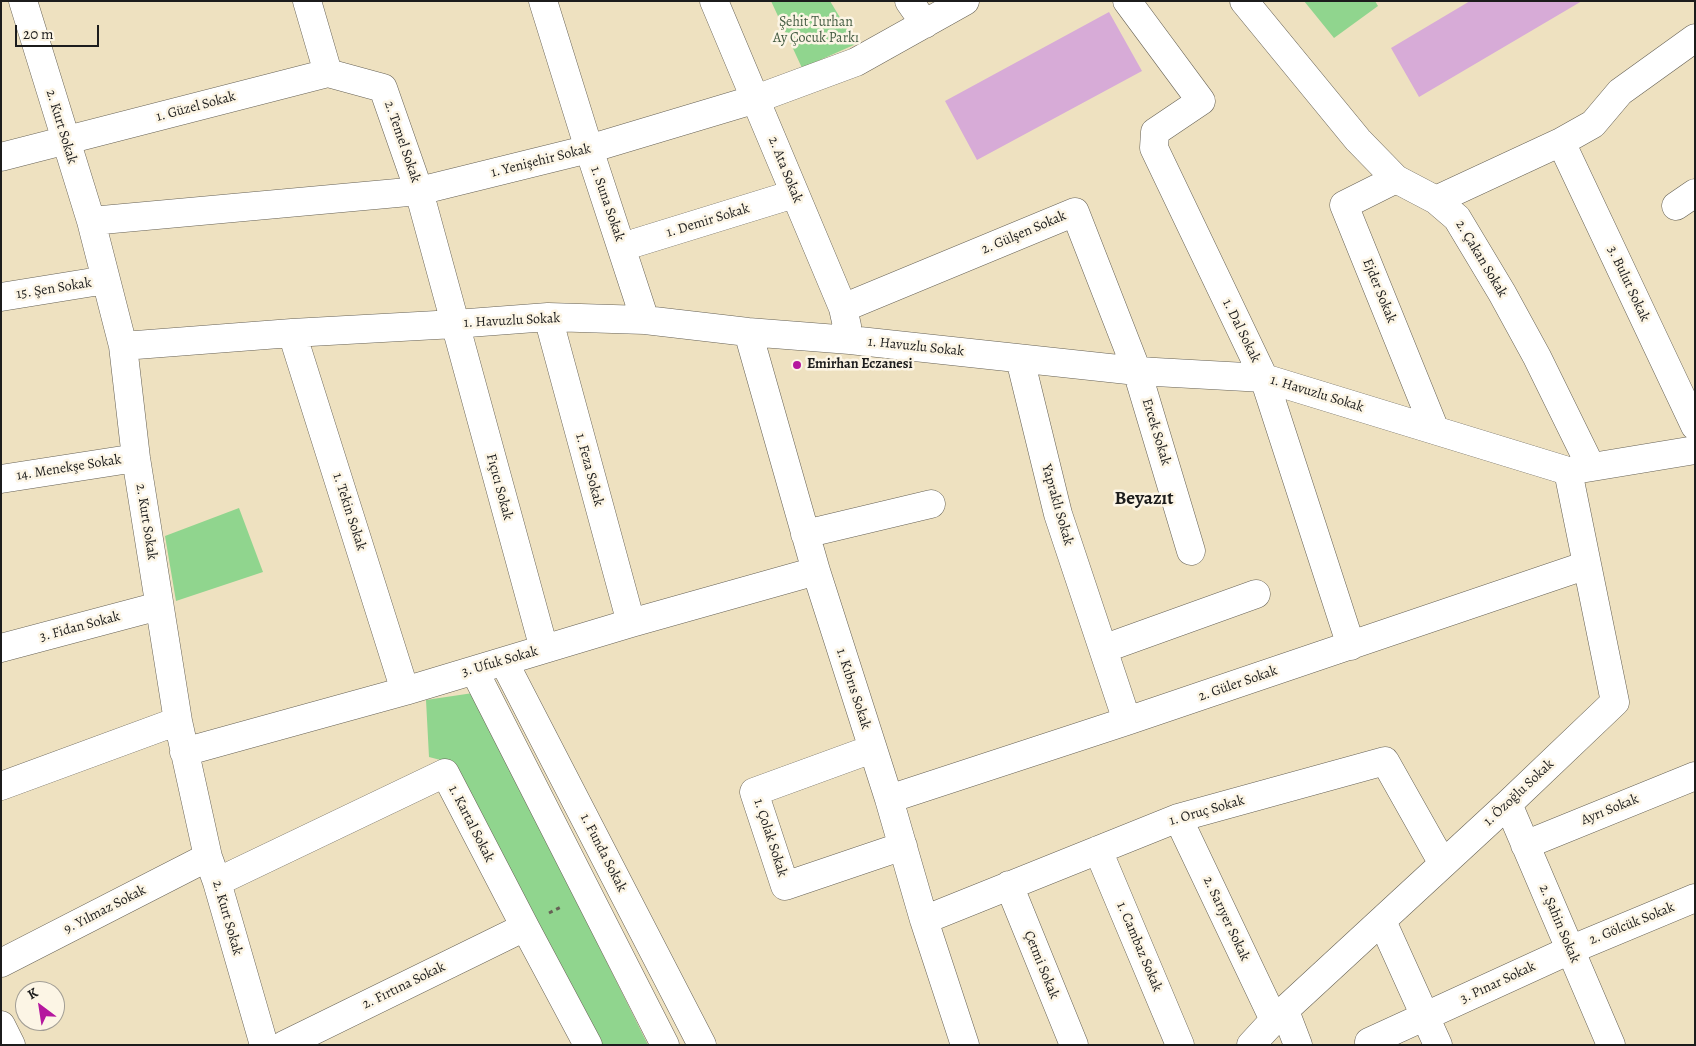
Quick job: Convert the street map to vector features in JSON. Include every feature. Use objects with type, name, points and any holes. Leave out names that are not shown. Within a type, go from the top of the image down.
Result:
[{"type":"street","points":[[1,7],[17,1]]},
{"type":"street","name":"2. Kurt Sokak","points":[[23,1],[65,142],[91,221],[123,346],[136,458],[184,752],[208,857],[264,1045]]},
{"type":"street","points":[[307,1],[328,73]]},
{"type":"street","name":"1. Suna Sokak","points":[[543,1],[645,320]]},
{"type":"street","name":"2. Ata Sokak","points":[[714,1],[843,308],[850,340]]},
{"type":"street","points":[[909,1],[925,24]]},
{"type":"street","name":"1. Yenişehir Sokak","points":[[91,221],[419,191],[589,149],[756,99],[856,62],[965,1]]},
{"type":"street","name":"1. Dal Sokak","points":[[1127,1],[1201,101],[1155,132],[1154,148],[1264,378],[1351,646]]},
{"type":"street","name":"2. Çakan Sokak","points":[[1244,1],[1358,140],[1396,179],[1436,200],[1457,218],[1537,356],[1580,468]]},
{"type":"street","points":[[1436,200],[1561,142],[1593,124],[1620,92],[1695,38]]},
{"type":"street","name":"1. Güzel Sokak","points":[[1,157],[328,73]]},
{"type":"street","name":"2. Temel Sokak","points":[[328,73],[383,88],[419,191],[455,324]]},
{"type":"street","name":"3. Bulut Sokak","points":[[1561,142],[1695,426]]},
{"type":"street","name":"Ejder Sokak","points":[[1396,179],[1344,205],[1435,430]]},
{"type":"street","name":"1. Demir Sokak","points":[[622,247],[794,194]]},
{"type":"street","name":"2. Gülşen Sokak","points":[[843,308],[1075,212],[1137,371]]},
{"type":"street","name":"15. Şen Sokak","points":[[1,297],[106,280]]},
{"type":"street","name":"1. Havuzlu Sokak","points":[[123,346],[548,317],[645,320],[1137,371],[1264,378],[1435,430],[1580,468],[1695,450]]},
{"type":"street","name":"1. Feza Sokak","points":[[548,317],[631,623]]},
{"type":"street","name":"Fıçıcı Sokak","points":[[455,324],[544,650]]},
{"type":"street","name":"1. Kıbrıs Sokak","points":[[748,332],[816,572],[889,799],[924,920],[966,1045]]},
{"type":"street","name":"1. Tekin Sokak","points":[[292,333],[405,691]]},
{"type":"street","name":"Yapraklı Sokak","points":[[1020,358],[1058,514],[1127,721]]},
{"type":"street","name":"Ercek Sokak","points":[[1137,371],[1192,551]]},
{"type":"street","name":"14. Menekşe Sokak","points":[[1,479],[136,458]]},
{"type":"street","name":"1. Özoğlu Sokak","points":[[1251,1045],[1279,1016],[1615,702],[1587,565],[1580,468]]},
{"type":"street","points":[[805,534],[931,504]]},
{"type":"street","name":"2. Güler Sokak","points":[[889,799],[1351,646],[1587,565]]},
{"type":"street","name":"3. Ufuk Sokak","points":[[184,752],[405,691],[631,623],[816,572]]},
{"type":"street","points":[[1103,649],[1256,594]]},
{"type":"street","name":"3. Fidan Sokak","points":[[1,648],[159,606]]},
{"type":"street","name":"1. Funda Sokak","points":[[504,662],[702,1045]]},
{"type":"street","points":[[474,670],[665,1045]]},
{"type":"street","points":[[1,786],[178,721]]},
{"type":"street","name":"1. Çolak Sokak","points":[[872,749],[754,792],[785,886],[903,846]]},
{"type":"street","name":"1. Oruç Sokak","points":[[924,920],[1178,818],[1385,761],[1443,864]]},
{"type":"street","name":"1. Kartal Sokak","points":[[217,882],[445,774],[588,1045]]},
{"type":"street","name":"Ayrı Sokak","points":[[1525,845],[1695,776]]},
{"type":"street","name":"2. Şahin Sokak","points":[[1508,804],[1611,1045]]},
{"type":"street","name":"2. Sarıyer Sokak","points":[[1178,818],[1279,1016],[1298,1045]]},
{"type":"street","name":"1. Cambaz Sokak","points":[[1098,850],[1180,1045]]},
{"type":"street","name":"9. Yılmaz Sokak","points":[[1,963],[208,857]]},
{"type":"street","name":"Çetmi Sokak","points":[[1009,885],[1074,1045]]},
{"type":"street","name":"2. Gölcük Sokak","points":[[1570,950],[1695,898]]},
{"type":"street","points":[[1382,921],[1438,1045]]},
{"type":"street","name":"2. Fırtına Sokak","points":[[284,1045],[525,927]]},
{"type":"street","name":"3. Pınar Sokak","points":[[1369,1042],[1570,950]]},
{"type":"street","points":[[1,1025],[11,1045]]},
{"type":"path","points":[[525,927],[588,892]]},
{"type":"green space","name":"Şehit Turhan Ay Çocuk Parkı","points":[[771,1],[830,1],[856,44],[802,68]]},
{"type":"green space","points":[[1304,1],[1375,1],[1378,6],[1334,38]]},
{"type":"green space","points":[[239,508],[263,572],[176,601],[165,536]]},
{"type":"green space","points":[[473,693],[648,1045],[601,1045],[452,763],[429,757],[426,700]]},
{"type":"building","points":[[1470,1],[1582,1],[1419,97],[1391,48]]},
{"type":"building","points":[[1109,12],[1142,71],[977,160],[945,101]]},
{"type":"place","name":"Emirhan Eczanesi","points":[[797,365]]},
{"type":"district","name":"Beyazıt","points":[[1144,499]]}]
